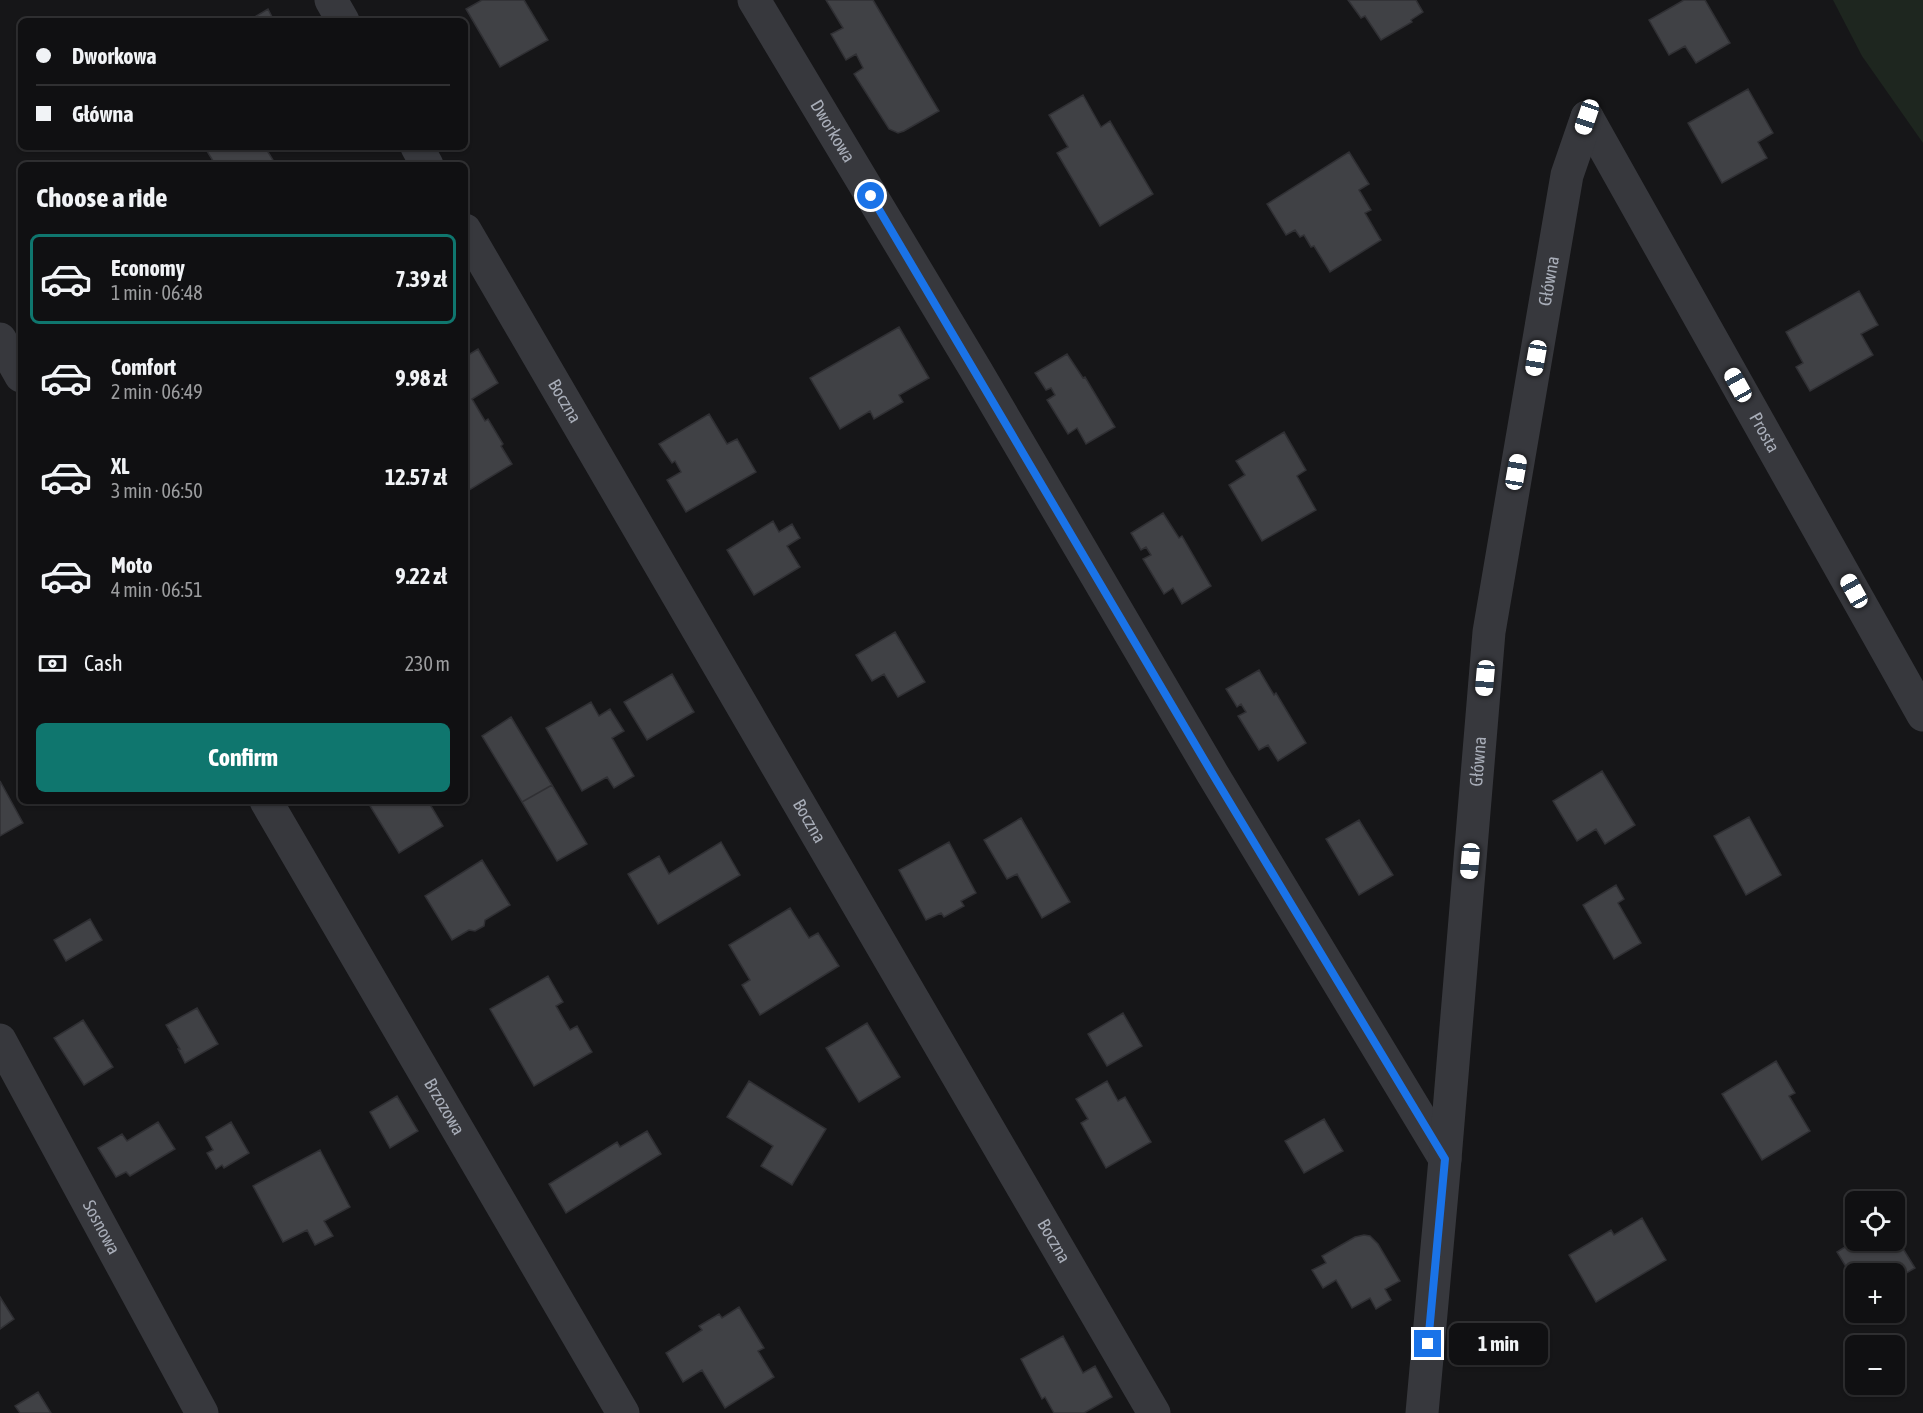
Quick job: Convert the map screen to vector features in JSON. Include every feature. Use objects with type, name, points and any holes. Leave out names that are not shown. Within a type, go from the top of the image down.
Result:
[{"type":"street","points":[[331,0],[341,18]]},
{"type":"street","name":"Dworkowa","points":[[754,0],[977,372],[1212,773],[1445,1159]]},
{"type":"street","name":"Główna","points":[[1422,1413],[1489,632],[1567,175],[1587,117]]},
{"type":"street","name":"Prosta","points":[[1587,117],[1923,715]]},
{"type":"street","name":"Boczna","points":[[468,235],[1154,1413]]},
{"type":"street","points":[[0,339],[18,370]]},
{"type":"street","name":"Brzozowa","points":[[268,804],[623,1413]]},
{"type":"street","name":"Sosnowa","points":[[0,1040],[202,1413]]},
{"type":"shaded area","points":[[1833,0],[1923,0],[1923,143],[1862,56]]},
{"type":"building","points":[[482,0],[524,0],[548,40],[500,67],[466,9]]},
{"type":"building","points":[[826,0],[873,0],[939,111],[904,131],[898,133],[889,129],[854,74],[863,68],[856,54],[846,60],[831,34],[843,28]]},
{"type":"building","points":[[1348,0],[1416,0],[1423,12],[1411,20],[1412,22],[1381,40],[1365,16],[1361,18]]},
{"type":"building","points":[[1684,0],[1705,0],[1730,43],[1696,63],[1685,46],[1669,55],[1649,20]]},
{"type":"building","points":[[268,9],[272,18],[253,18]]},
{"type":"building","points":[[1748,89],[1773,133],[1758,142],[1767,158],[1722,183],[1688,123]]},
{"type":"building","points":[[1083,95],[1101,127],[1110,121],[1153,194],[1100,226],[1057,153],[1068,147],[1049,115]]},
{"type":"building","points":[[206,150],[267,150],[274,162],[214,162]]},
{"type":"building","points":[[1349,152],[1369,184],[1359,190],[1371,210],[1365,213],[1381,240],[1330,272],[1314,246],[1311,247],[1304,235],[1300,237],[1295,230],[1286,235],[1267,204]]},
{"type":"building","points":[[1859,291],[1878,325],[1861,334],[1873,355],[1810,391],[1796,367],[1803,363],[1786,332]]},
{"type":"building","points":[[899,327],[929,378],[899,395],[903,402],[874,419],[870,411],[840,429],[810,378]]},
{"type":"building","points":[[478,349],[498,383],[472,399],[485,421],[488,419],[512,464],[468,491],[468,355]]},
{"type":"building","points":[[1067,354],[1083,378],[1085,377],[1115,427],[1086,444],[1077,428],[1068,434],[1047,400],[1055,395],[1051,388],[1046,390],[1035,373]]},
{"type":"building","points":[[709,414],[727,444],[737,439],[756,472],[686,512],[667,480],[681,472],[675,461],[672,463],[659,444]]},
{"type":"building","points":[[1284,432],[1306,470],[1297,476],[1316,510],[1262,541],[1229,485],[1245,475],[1236,461]]},
{"type":"building","points":[[1163,513],[1179,538],[1182,536],[1211,586],[1182,604],[1173,588],[1164,594],[1143,559],[1151,555],[1146,547],[1141,550],[1131,533]]},
{"type":"building","points":[[773,521],[779,532],[792,524],[800,538],[787,546],[800,567],[754,595],[727,550]]},
{"type":"building","points":[[895,632],[925,682],[898,697],[884,674],[872,681],[856,655]]},
{"type":"building","points":[[1259,670],[1274,695],[1276,693],[1306,743],[1278,761],[1268,745],[1259,750],[1238,716],[1246,712],[1241,704],[1237,707],[1226,689]]},
{"type":"building","points":[[672,674],[694,712],[647,740],[624,702]]},
{"type":"building","points":[[591,702],[599,716],[610,709],[624,731],[612,738],[634,776],[614,788],[607,777],[582,791],[546,728]]},
{"type":"building","points":[[511,717],[552,785],[522,802],[482,736]]},
{"type":"building","points":[[1602,771],[1635,825],[1605,844],[1596,829],[1577,841],[1553,801]]},
{"type":"building","points":[[0,781],[23,823],[0,836]]},
{"type":"building","points":[[552,785],[587,844],[557,861],[522,802]]},
{"type":"building","points":[[369,804],[430,804],[443,826],[399,853]]},
{"type":"building","points":[[1749,817],[1781,875],[1746,895],[1714,836]]},
{"type":"building","points":[[1021,818],[1070,902],[1042,918],[1017,874],[1007,879],[984,840]]},
{"type":"building","points":[[1359,820],[1393,875],[1359,895],[1326,839]]},
{"type":"building","points":[[721,842],[740,875],[658,924],[628,874],[659,856],[669,874]]},
{"type":"building","points":[[949,842],[976,893],[961,901],[964,906],[944,917],[941,913],[926,920],[899,870]]},
{"type":"building","points":[[482,860],[510,905],[485,920],[484,926],[475,931],[469,930],[452,940],[425,896]]},
{"type":"building","points":[[1616,885],[1624,899],[1618,903],[1641,943],[1614,959],[1583,905]]},
{"type":"building","points":[[790,908],[809,938],[818,933],[839,966],[760,1015],[742,985],[750,980],[729,945]]},
{"type":"building","points":[[90,919],[102,940],[66,961],[54,940]]},
{"type":"building","points":[[548,976],[563,1002],[556,1006],[570,1030],[577,1026],[592,1052],[534,1086],[490,1009]]},
{"type":"building","points":[[197,1008],[218,1044],[185,1063],[166,1025]]},
{"type":"building","points":[[1123,1013],[1142,1046],[1107,1066],[1088,1034]]},
{"type":"building","points":[[83,1020],[113,1067],[84,1085],[54,1038]]},
{"type":"building","points":[[867,1023],[900,1077],[859,1102],[826,1048]]},
{"type":"building","points":[[1776,1061],[1795,1093],[1789,1096],[1810,1131],[1762,1160],[1722,1094]]},
{"type":"building","points":[[749,1081],[826,1129],[792,1185],[761,1166],[773,1146],[727,1117]]},
{"type":"building","points":[[1107,1081],[1118,1101],[1125,1097],[1151,1142],[1106,1168],[1081,1123],[1088,1119],[1076,1099]]},
{"type":"building","points":[[397,1096],[418,1131],[390,1148],[370,1112]]},
{"type":"building","points":[[1324,1119],[1343,1151],[1304,1173],[1285,1141]]},
{"type":"building","points":[[158,1122],[175,1149],[130,1176],[126,1172],[116,1177],[98,1148],[122,1134],[127,1141]]},
{"type":"building","points":[[231,1122],[249,1153],[224,1168],[222,1165],[216,1169],[207,1153],[213,1150],[206,1137]]},
{"type":"building","points":[[647,1131],[661,1154],[566,1213],[549,1184],[617,1142],[620,1147]]},
{"type":"building","points":[[320,1150],[350,1207],[324,1221],[333,1236],[315,1245],[307,1230],[283,1242],[253,1186]]},
{"type":"building","points":[[1642,1218],[1666,1260],[1596,1302],[1569,1255],[1611,1230],[1614,1235]]},
{"type":"building","points":[[1370,1236],[1378,1244],[1400,1281],[1385,1289],[1391,1300],[1376,1309],[1370,1298],[1352,1308],[1336,1280],[1323,1288],[1312,1270],[1326,1263],[1322,1256],[1355,1237]]},
{"type":"building","points":[[1845,1247],[1845,1251],[1904,1251],[1915,1268],[1905,1274],[1905,1263],[1845,1263],[1845,1265],[1837,1252]]},
{"type":"building","points":[[0,1297],[14,1319],[0,1329]]},
{"type":"building","points":[[739,1307],[764,1348],[758,1351],[774,1377],[725,1408],[702,1370],[683,1382],[666,1353],[702,1330],[699,1326],[719,1314],[722,1318]]},
{"type":"building","points":[[1063,1336],[1083,1373],[1095,1366],[1112,1397],[1084,1413],[1054,1413],[1045,1397],[1042,1399],[1021,1359]]},
{"type":"building","points":[[38,1392],[51,1413],[20,1413],[15,1406]]},
{"type":"route","points":[[871,196],[1212,773],[1445,1159],[1428,1344]]}]
